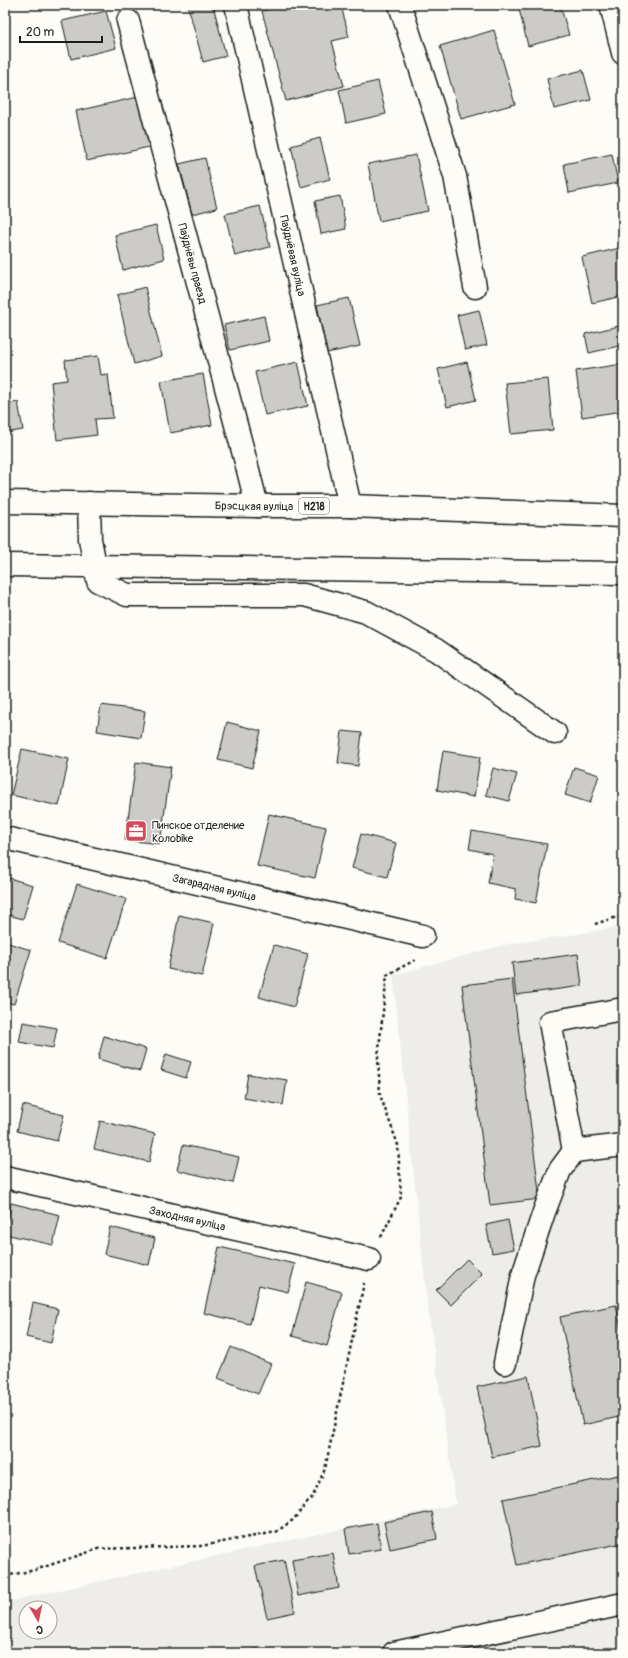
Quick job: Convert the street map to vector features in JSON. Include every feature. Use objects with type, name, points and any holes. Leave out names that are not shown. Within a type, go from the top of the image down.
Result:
[{"type":"street","name":"Паўднёвая вуліца","points":[[236,5],[350,506]]},
{"type":"street","points":[[400,5],[455,176],[474,287]]},
{"type":"street","points":[[611,5],[623,51]]},
{"type":"street","name":"Паўднёвы праезд","points":[[128,20],[257,506]]},
{"type":"street","name":"Брэсцкая вуліца","points":[[5,502],[350,506],[623,516]]},
{"type":"street","points":[[89,503],[90,539],[98,581],[128,595],[304,596],[366,612],[436,650],[555,733]]},
{"type":"street","points":[[5,565],[623,573]]},
{"type":"street","name":"Загарадная вуліца","points":[[5,838],[423,936]]},
{"type":"street","points":[[574,1151],[550,1022],[623,1009]]},
{"type":"street","points":[[505,1363],[523,1275],[560,1170],[574,1151],[623,1145]]},
{"type":"street","name":"Заходняя вуліца","points":[[5,1177],[369,1259]]},
{"type":"street","points":[[394,1653],[623,1604]]},
{"type":"path","points":[[595,924],[623,915]]},
{"type":"path","points":[[5,1576],[35,1570],[98,1549],[201,1546],[276,1532],[293,1520],[313,1496],[325,1469],[369,1259],[401,1197],[398,1145],[380,1095],[378,1057],[387,975],[425,955],[423,936]]},
{"type":"shaded area","points":[[623,926],[623,1653],[5,1653],[5,1602],[456,1504],[427,1301],[393,975],[508,944]]},
{"type":"building","points":[[213,5],[226,56],[203,62],[188,6]]},
{"type":"building","points":[[286,5],[341,5],[349,37],[332,41],[344,86],[286,101],[262,11]]},
{"type":"building","points":[[533,5],[560,5],[569,35],[528,46],[519,9]]},
{"type":"building","points":[[106,11],[116,48],[71,59],[62,21]]},
{"type":"building","points":[[494,30],[515,104],[461,119],[440,46]]},
{"type":"building","points":[[583,70],[591,100],[554,109],[547,79]]},
{"type":"building","points":[[378,81],[386,114],[346,123],[339,90]]},
{"type":"building","points":[[138,97],[149,147],[87,161],[76,111]]},
{"type":"building","points":[[320,138],[330,179],[301,187],[291,146]]},
{"type":"building","points":[[612,154],[618,183],[569,193],[564,164]]},
{"type":"building","points":[[416,155],[428,211],[379,221],[368,164]]},
{"type":"building","points":[[205,158],[217,208],[192,214],[179,164]]},
{"type":"building","points":[[340,196],[346,229],[321,234],[315,201]]},
{"type":"building","points":[[260,206],[270,247],[235,256],[225,214]]},
{"type":"building","points":[[156,225],[164,259],[123,270],[115,235]]},
{"type":"building","points":[[620,248],[623,261],[623,296],[592,303],[582,257]]},
{"type":"building","points":[[145,287],[162,356],[134,364],[117,295]]},
{"type":"building","points":[[349,298],[360,346],[327,353],[317,305]]},
{"type":"building","points":[[479,310],[487,345],[465,350],[457,315]]},
{"type":"building","points":[[264,316],[269,341],[230,350],[224,325]]},
{"type":"building","points":[[623,325],[623,345],[589,353],[585,334]]},
{"type":"building","points":[[98,356],[101,375],[108,374],[113,418],[95,419],[97,435],[57,440],[51,382],[67,380],[65,360]]},
{"type":"building","points":[[298,362],[308,406],[265,415],[255,372]]},
{"type":"building","points":[[467,362],[476,400],[447,407],[438,369]]},
{"type":"building","points":[[623,364],[623,411],[582,417],[576,371]]},
{"type":"building","points":[[203,374],[212,425],[170,433],[161,381]]},
{"type":"building","points":[[548,379],[553,430],[511,434],[505,383]]},
{"type":"building","points":[[18,402],[23,430],[5,433],[5,404]]},
{"type":"building","points":[[101,705],[145,711],[141,738],[97,731]]},
{"type":"building","points":[[227,722],[261,731],[252,768],[218,760]]},
{"type":"building","points":[[342,731],[362,733],[358,766],[338,763]]},
{"type":"building","points":[[22,749],[69,759],[59,806],[11,795]]},
{"type":"building","points":[[443,751],[480,757],[474,797],[437,790]]},
{"type":"building","points":[[136,762],[171,767],[160,844],[125,840]]},
{"type":"building","points":[[574,767],[599,775],[590,803],[565,795]]},
{"type":"building","points":[[493,768],[517,774],[509,801],[486,795]]},
{"type":"building","points":[[269,814],[326,827],[315,878],[257,866]]},
{"type":"building","points":[[472,831],[547,844],[536,903],[515,899],[516,889],[488,883],[493,854],[469,849]]},
{"type":"building","points":[[361,834],[396,843],[387,877],[352,868]]},
{"type":"building","points":[[5,877],[33,885],[23,919],[5,914]]},
{"type":"building","points":[[77,884],[126,899],[107,958],[58,943]]},
{"type":"building","points":[[179,915],[214,923],[202,976],[168,969]]},
{"type":"building","points":[[8,943],[31,950],[14,1004],[5,1002],[5,954]]},
{"type":"building","points":[[274,945],[308,954],[294,1007],[259,997]]},
{"type":"building","points":[[578,954],[582,986],[516,995],[512,963]]},
{"type":"building","points":[[512,979],[540,1199],[490,1205],[462,985]]},
{"type":"building","points":[[23,1022],[57,1028],[53,1048],[19,1042]]},
{"type":"building","points":[[104,1036],[146,1049],[140,1071],[98,1059]]},
{"type":"building","points":[[166,1054],[191,1062],[186,1078],[161,1070]]},
{"type":"building","points":[[248,1074],[287,1080],[283,1105],[244,1098]]},
{"type":"building","points":[[23,1105],[64,1115],[57,1141],[17,1131]]},
{"type":"building","points":[[100,1121],[155,1134],[149,1162],[94,1149]]},
{"type":"building","points":[[183,1145],[239,1157],[233,1183],[177,1170]]},
{"type":"building","points":[[11,1203],[60,1215],[53,1245],[5,1234]]},
{"type":"building","points":[[508,1220],[514,1249],[492,1253],[486,1225]]},
{"type":"building","points":[[110,1227],[155,1238],[149,1265],[104,1254]]},
{"type":"building","points":[[219,1247],[295,1264],[288,1292],[259,1285],[250,1324],[204,1313]]},
{"type":"building","points":[[467,1259],[482,1274],[451,1305],[436,1290]]},
{"type":"building","points":[[306,1282],[342,1292],[327,1346],[292,1336]]},
{"type":"building","points":[[33,1303],[58,1309],[51,1343],[26,1337]]},
{"type":"building","points":[[616,1305],[623,1337],[623,1416],[583,1425],[560,1317]]},
{"type":"building","points":[[231,1347],[271,1364],[258,1394],[218,1378]]},
{"type":"building","points":[[528,1376],[542,1446],[492,1457],[477,1387]]},
{"type":"building","points":[[623,1474],[623,1543],[517,1565],[503,1499]]},
{"type":"building","points":[[432,1512],[437,1539],[390,1549],[384,1522]]},
{"type":"building","points":[[377,1523],[381,1549],[349,1554],[345,1529]]},
{"type":"building","points":[[333,1553],[339,1588],[298,1596],[292,1560]]},
{"type":"building","points":[[284,1560],[295,1612],[267,1618],[255,1566]]},
{"type":"building","points":[[258,1649],[259,1653],[236,1653]]},
{"type":"place","name":"Пинское отделение Колоbike","points":[[136,831]]}]
